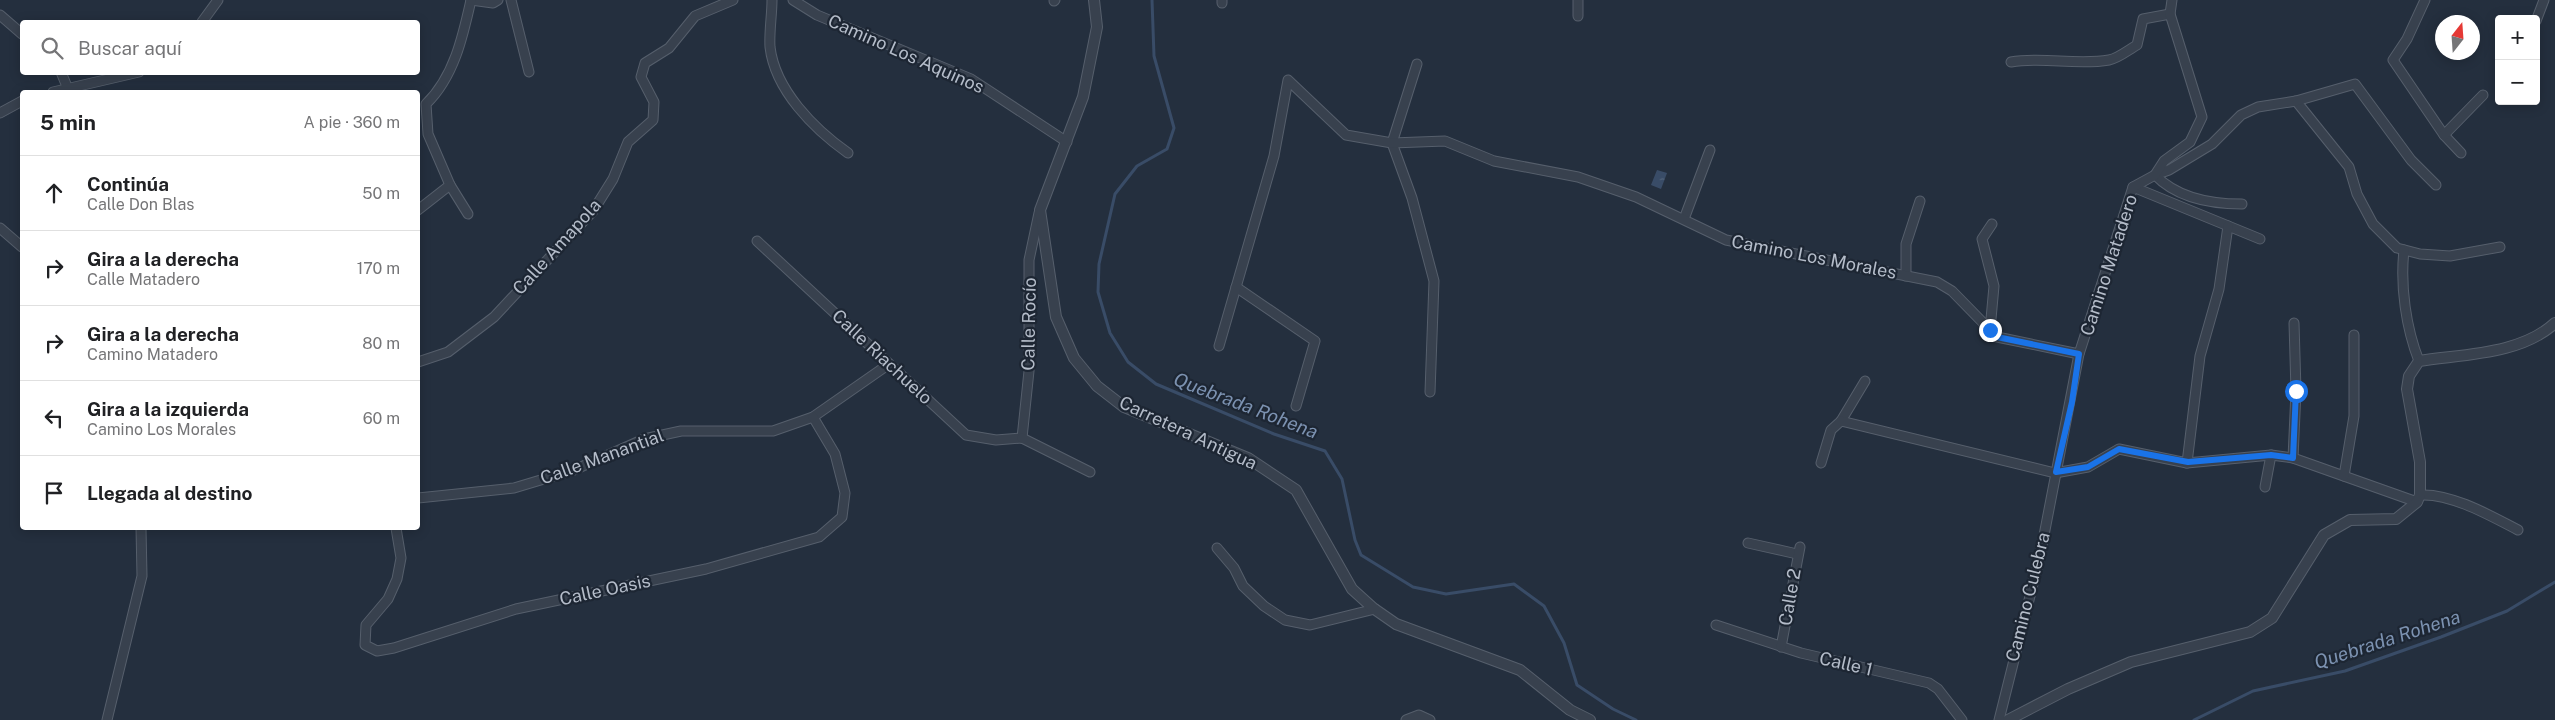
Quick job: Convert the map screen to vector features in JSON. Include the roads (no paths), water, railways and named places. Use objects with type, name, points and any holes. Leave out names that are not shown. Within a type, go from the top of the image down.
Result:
[{"type":"street","points":[[203,20],[218,0]]},
{"type":"street","points":[[468,214],[450,185],[428,134],[426,104],[434,96],[459,51],[471,0],[493,3],[498,0]]},
{"type":"street","points":[[511,0],[528,72]]},
{"type":"street","name":"Calle Amapola","points":[[420,361],[448,352],[494,317],[593,212],[613,179],[628,142],[653,120],[654,102],[641,77],[645,63],[668,48],[695,16],[733,0]]},
{"type":"street","points":[[772,0],[770,46],[776,75],[818,130],[848,153]]},
{"type":"street","name":"Camino Los Aquinos","points":[[793,0],[817,15],[971,79],[1067,142]]},
{"type":"street","points":[[1040,210],[1084,97],[1097,27],[1094,0]]},
{"type":"street","points":[[1578,0],[1578,16]]},
{"type":"street","name":"Camino Matadero","points":[[2056,472],[2072,402],[2079,354],[2134,187],[2155,175],[2164,160],[2190,142],[2202,117],[2170,14],[2172,0]]},
{"type":"street","points":[[2425,0],[2407,39],[2393,60],[2444,135],[2461,152]]},
{"type":"street","points":[[2538,15],[2544,0]]},
{"type":"street","points":[[2011,62],[2031,58],[2079,61],[2117,57],[2137,45],[2144,19],[2170,14]]},
{"type":"street","points":[[0,15],[20,32]]},
{"type":"street","points":[[1417,64],[1392,143],[1412,198],[1434,281],[1430,392]]},
{"type":"street","points":[[62,75],[68,89]]},
{"type":"street","points":[[63,90],[126,75]]},
{"type":"street","name":"Camino Los Morales","points":[[1236,287],[1274,156],[1288,80],[1346,136],[1392,143],[1445,141],[1494,161],[1578,177],[1636,197],[1726,240],[1937,282],[1952,291],[1997,337],[2079,354]]},
{"type":"street","points":[[2242,204],[2221,204],[2187,196],[2164,185],[2155,175],[2169,170],[2212,144],[2241,115],[2258,107],[2296,101],[2355,84],[2411,160],[2436,185]]},
{"type":"street","points":[[2444,135],[2484,95]]},
{"type":"street","points":[[2296,101],[2349,167],[2357,194],[2373,224],[2397,248],[2420,254],[2450,256],[2500,247]]},
{"type":"street","points":[[0,114],[20,103]]},
{"type":"street","points":[[1684,219],[1710,150]]},
{"type":"street","points":[[420,208],[450,185]]},
{"type":"street","points":[[2134,187],[2260,239]]},
{"type":"street","points":[[1906,276],[1906,244],[1920,201]]},
{"type":"street","name":"Calle Rocío","points":[[1022,438],[1029,371],[1029,260],[1040,210]]},
{"type":"street","name":"Carretera Antigua","points":[[1040,210],[1056,317],[1074,358],[1097,386],[1124,407],[1248,458],[1296,490],[1352,588],[1375,610],[1396,624],[1520,670],[1570,710],[1590,720]]},
{"type":"street","points":[[1990,330],[1994,286],[1982,239],[1992,224]]},
{"type":"street","points":[[2188,462],[2200,356],[2219,289],[2228,226]]},
{"type":"street","points":[[0,228],[20,245]]},
{"type":"street","name":"Calle Riachuelo","points":[[757,241],[966,435],[996,440],[1022,438]]},
{"type":"street","points":[[2404,250],[2402,266],[2410,338],[2419,361]]},
{"type":"street","points":[[1219,346],[1236,287],[1315,341],[1296,406]]},
{"type":"street","points":[[2293,458],[2296,391],[2294,323]]},
{"type":"street","points":[[2418,498],[2420,462],[2407,389],[2409,376],[2419,361],[2514,346],[2544,333],[2555,323]]},
{"type":"street","points":[[2344,476],[2354,416],[2354,335]]},
{"type":"street","name":"Calle Manantial","points":[[420,498],[514,488],[574,470],[644,439],[681,431],[773,430],[813,417],[889,364]]},
{"type":"street","points":[[1821,463],[1831,430],[1841,421],[1865,381]]},
{"type":"street","name":"Calle Oasis","points":[[396,530],[401,558],[398,579],[388,599],[366,625],[365,645],[376,651],[394,648],[516,609],[706,569],[819,538],[842,516],[845,493],[835,454],[813,417]]},
{"type":"street","points":[[1841,421],[2056,472],[2088,467],[2119,449],[2188,462],[2271,455],[2293,458],[2344,476],[2418,498]]},
{"type":"street","points":[[1022,438],[1090,472]]},
{"type":"street","points":[[2265,487],[2271,455]]},
{"type":"street","name":"Camino Culebra","points":[[1999,720],[2040,556],[2056,472]]},
{"type":"street","points":[[2008,720],[2068,689],[2131,662],[2250,632],[2272,618],[2324,535],[2350,520],[2396,519],[2418,498],[2429,494],[2474,508],[2518,530]]},
{"type":"street","points":[[107,720],[142,576],[141,530]]},
{"type":"street","name":"Calle 2","points":[[1748,542],[1799,551],[1780,648]]},
{"type":"street","points":[[1217,548],[1234,568],[1243,586],[1264,606],[1285,620],[1310,625],[1375,610]]},
{"type":"street","name":"Calle 1","points":[[1716,625],[1780,648],[1929,683],[1938,689],[1962,720]]},
{"type":"street","points":[[1406,720],[1419,716],[1430,720]]},
{"type":"water","points":[[1657,170],[1667,173],[1661,189],[1651,185]]},
{"type":"waterway","name":"Quebrada Rohena","points":[[1152,0],[1154,56],[1174,128],[1167,149],[1137,166],[1115,194],[1099,264],[1098,292],[1110,333],[1128,362],[1156,384],[1274,434],[1325,451],[1342,479],[1355,540],[1361,555],[1413,587],[1446,594],[1514,584],[1544,606],[1564,643],[1577,685],[1613,709],[1636,720]]},
{"type":"waterway","name":"Quebrada Rohena","points":[[2194,720],[2253,691],[2345,671],[2441,637],[2507,611],[2555,582]]}]
